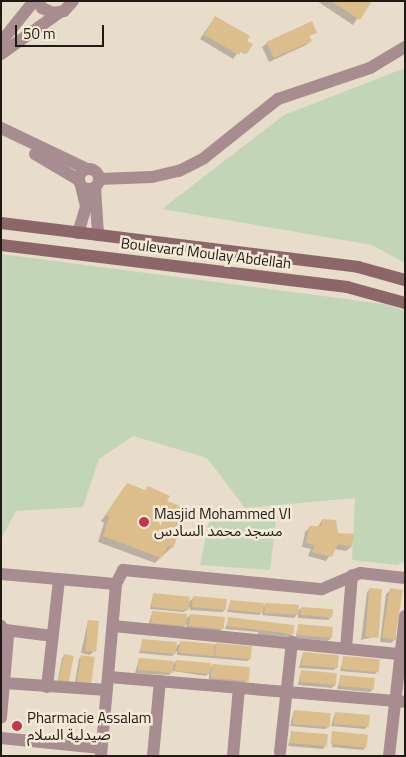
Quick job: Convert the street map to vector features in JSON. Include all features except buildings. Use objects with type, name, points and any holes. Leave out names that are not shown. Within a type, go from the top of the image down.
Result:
[{"type":"main road","name":"Boulevard Moulay Abdellah","points":[[1,223],[358,267],[405,280]]},
{"type":"main road","name":"Boulevard Moulay Abdellah","points":[[1,245],[347,287],[405,303]]},
{"type":"street","points":[[1,42],[34,1]]},
{"type":"street","points":[[38,1],[47,12],[59,13]]},
{"type":"street","points":[[1,54],[73,2]]},
{"type":"street","points":[[1,138],[80,183],[152,177],[179,171],[204,158],[278,99],[370,68],[405,47]]},
{"type":"street","points":[[1,128],[96,173],[98,235]]},
{"type":"street","points":[[78,233],[86,206],[80,183],[80,173],[87,169]]},
{"type":"street","points":[[1,738],[101,752],[114,626],[116,584],[119,573],[129,569],[322,589],[352,575],[405,578]]},
{"type":"street","points":[[1,574],[116,584]]},
{"type":"street","points":[[346,648],[352,575]]},
{"type":"street","points":[[47,686],[59,580]]},
{"type":"street","points":[[389,756],[400,702],[401,654],[405,616]]},
{"type":"street","points":[[114,626],[401,654]]},
{"type":"street","points":[[1,718],[4,683],[4,628],[52,636]]},
{"type":"street","points":[[280,752],[292,642]]},
{"type":"street","points":[[4,683],[47,686],[160,681],[400,702]]},
{"type":"street","points":[[153,756],[160,681]]},
{"type":"street","points":[[233,756],[240,688]]},
{"type":"green space","points":[[405,68],[405,263],[372,245],[162,209],[284,115]]},
{"type":"green space","points":[[1,254],[384,304],[405,311],[405,562],[396,565],[352,560],[355,498],[245,508],[207,458],[133,436],[99,459],[83,507],[16,511],[1,539]]},
{"type":"green space","points":[[211,512],[277,513],[270,570],[200,565]]},
{"type":"place","name":"Masjid Mohammed VI مسجد محمد السادس","points":[[144,522]]},
{"type":"place","name":"Pharmacie Assalam صيدلية السلام","points":[[17,726]]}]
